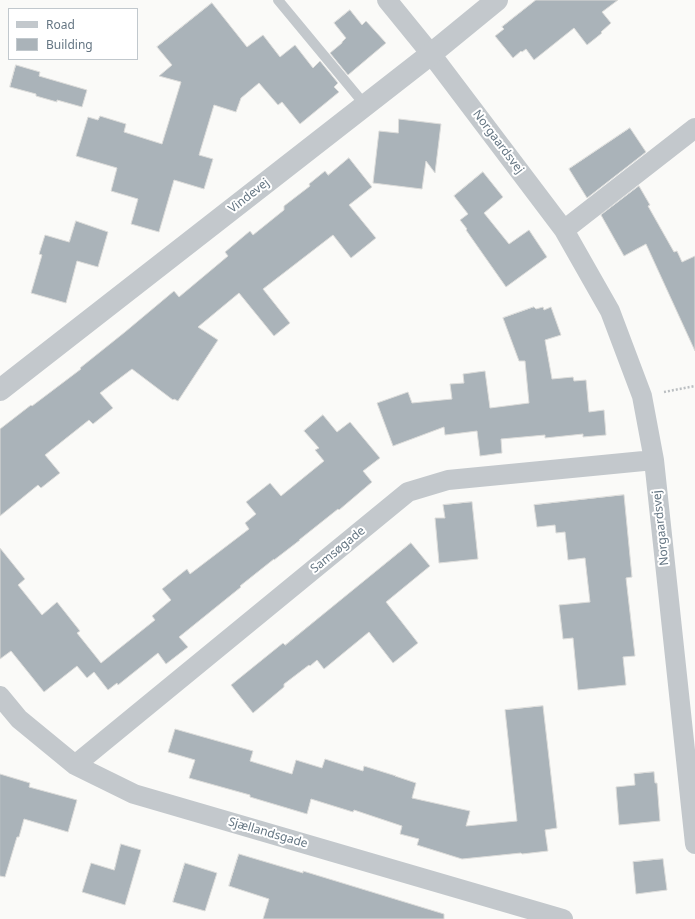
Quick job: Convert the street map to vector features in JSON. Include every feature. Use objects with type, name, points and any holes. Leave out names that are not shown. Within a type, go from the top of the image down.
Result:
[{"type":"street","name":"Norgaardsvej","points":[[387,0],[431,54],[564,230],[610,311],[642,396],[654,460],[695,844]]},
{"type":"street","name":"Vindevej","points":[[0,390],[431,54],[497,0]]},
{"type":"street","points":[[564,230],[695,128]]},
{"type":"street","name":"Samsøgade","points":[[75,765],[408,492],[448,480],[654,460]]},
{"type":"street","name":"Sjællandsgade","points":[[0,696],[19,719],[75,765],[134,794],[563,919]]},
{"type":"lane","points":[[278,0],[365,105]]},
{"type":"path","points":[[642,396],[695,386]]},
{"type":"building","points":[[536,0],[618,0],[602,12],[611,23],[601,32],[602,33],[587,45],[574,28],[534,60],[526,49],[522,52],[521,51],[513,58],[495,36],[504,29],[502,27]]},
{"type":"building","points":[[212,3],[247,47],[263,35],[280,57],[295,45],[313,68],[320,61],[338,83],[334,87],[339,92],[300,124],[282,102],[278,105],[259,83],[241,98],[236,112],[214,105],[199,155],[213,159],[204,189],[174,180],[159,232],[131,224],[138,199],[111,191],[117,168],[76,156],[88,117],[98,120],[100,116],[126,124],[124,132],[162,144],[181,82],[159,76],[172,65],[157,47]]},
{"type":"building","points":[[350,10],[362,25],[366,21],[386,43],[348,75],[330,53],[346,38],[334,23]]},
{"type":"building","points":[[16,65],[40,72],[39,76],[87,90],[82,107],[57,100],[57,102],[36,96],[36,94],[10,87]]},
{"type":"building","points":[[399,119],[441,124],[435,173],[426,161],[422,189],[373,183],[379,131],[398,133]]},
{"type":"building","points":[[630,128],[646,152],[587,198],[569,169]]},
{"type":"building","points":[[349,158],[372,187],[349,205],[376,238],[351,258],[333,235],[263,289],[290,323],[274,336],[239,293],[198,327],[218,340],[178,401],[173,400],[132,369],[100,393],[113,408],[93,424],[89,420],[45,455],[60,473],[41,488],[38,485],[0,516],[0,429],[81,369],[80,368],[174,291],[179,297],[228,256],[225,252],[250,231],[253,235],[284,210],[284,206],[310,186],[309,184],[325,171],[328,175]]},
{"type":"building","points":[[483,172],[503,197],[484,213],[509,244],[529,230],[547,257],[506,287],[460,220],[468,214],[454,196]]},
{"type":"building","points":[[639,186],[650,205],[648,206],[674,252],[677,251],[682,262],[695,256],[695,351],[646,244],[624,256],[601,215]]},
{"type":"building","points":[[76,221],[108,232],[98,267],[77,261],[66,303],[31,293],[42,255],[39,254],[45,235],[69,242]]},
{"type":"building","points":[[534,307],[536,309],[543,307],[544,310],[551,307],[561,335],[545,340],[552,379],[573,377],[574,381],[586,380],[589,412],[604,410],[606,435],[583,437],[583,434],[545,438],[545,435],[501,439],[502,453],[480,456],[477,431],[445,435],[444,427],[393,446],[377,403],[408,392],[412,403],[452,399],[450,384],[464,383],[463,374],[485,371],[490,408],[529,403],[525,361],[519,361],[503,318]]},
{"type":"building","points":[[323,415],[337,432],[350,422],[380,458],[363,471],[372,482],[339,510],[338,509],[240,586],[241,587],[179,637],[188,647],[166,664],[158,653],[118,685],[117,683],[108,690],[94,672],[87,678],[77,666],[44,692],[11,651],[0,659],[0,548],[25,579],[18,585],[42,615],[57,602],[80,631],[77,633],[101,663],[155,620],[152,616],[171,600],[162,589],[187,569],[190,574],[249,529],[245,523],[256,514],[246,502],[270,483],[281,496],[324,461],[315,450],[319,448],[304,431]]},
{"type":"building","points":[[624,495],[632,577],[626,578],[635,656],[623,657],[626,685],[578,690],[573,638],[563,639],[559,605],[590,602],[585,558],[568,560],[565,532],[556,533],[555,525],[537,527],[534,505]]},
{"type":"building","points":[[472,502],[478,559],[439,563],[435,518],[445,518],[443,505]]},
{"type":"building","points":[[411,543],[430,566],[386,602],[418,643],[393,663],[369,632],[324,669],[317,660],[310,666],[309,665],[284,684],[284,687],[253,713],[231,685],[283,643],[285,645]]},
{"type":"building","points":[[543,706],[557,828],[545,830],[548,851],[462,859],[417,845],[419,839],[400,834],[402,826],[354,810],[353,812],[311,799],[307,814],[250,797],[250,795],[189,778],[195,760],[168,752],[175,729],[253,751],[250,761],[292,774],[296,760],[322,768],[325,759],[363,771],[364,766],[416,783],[412,798],[470,811],[466,826],[517,821],[505,710]]},
{"type":"building","points":[[654,772],[655,783],[657,783],[660,821],[619,825],[616,787],[635,785],[634,774]]},
{"type":"building","points":[[0,774],[30,783],[29,787],[77,800],[68,832],[24,819],[5,877],[0,876]]},
{"type":"building","points":[[121,844],[141,850],[125,905],[82,892],[91,863],[114,870]]},
{"type":"building","points":[[239,854],[303,873],[303,871],[444,914],[444,919],[263,919],[269,899],[229,886]]},
{"type":"building","points":[[663,859],[667,890],[636,894],[633,862]]},
{"type":"building","points":[[185,863],[217,873],[205,911],[173,902]]}]
